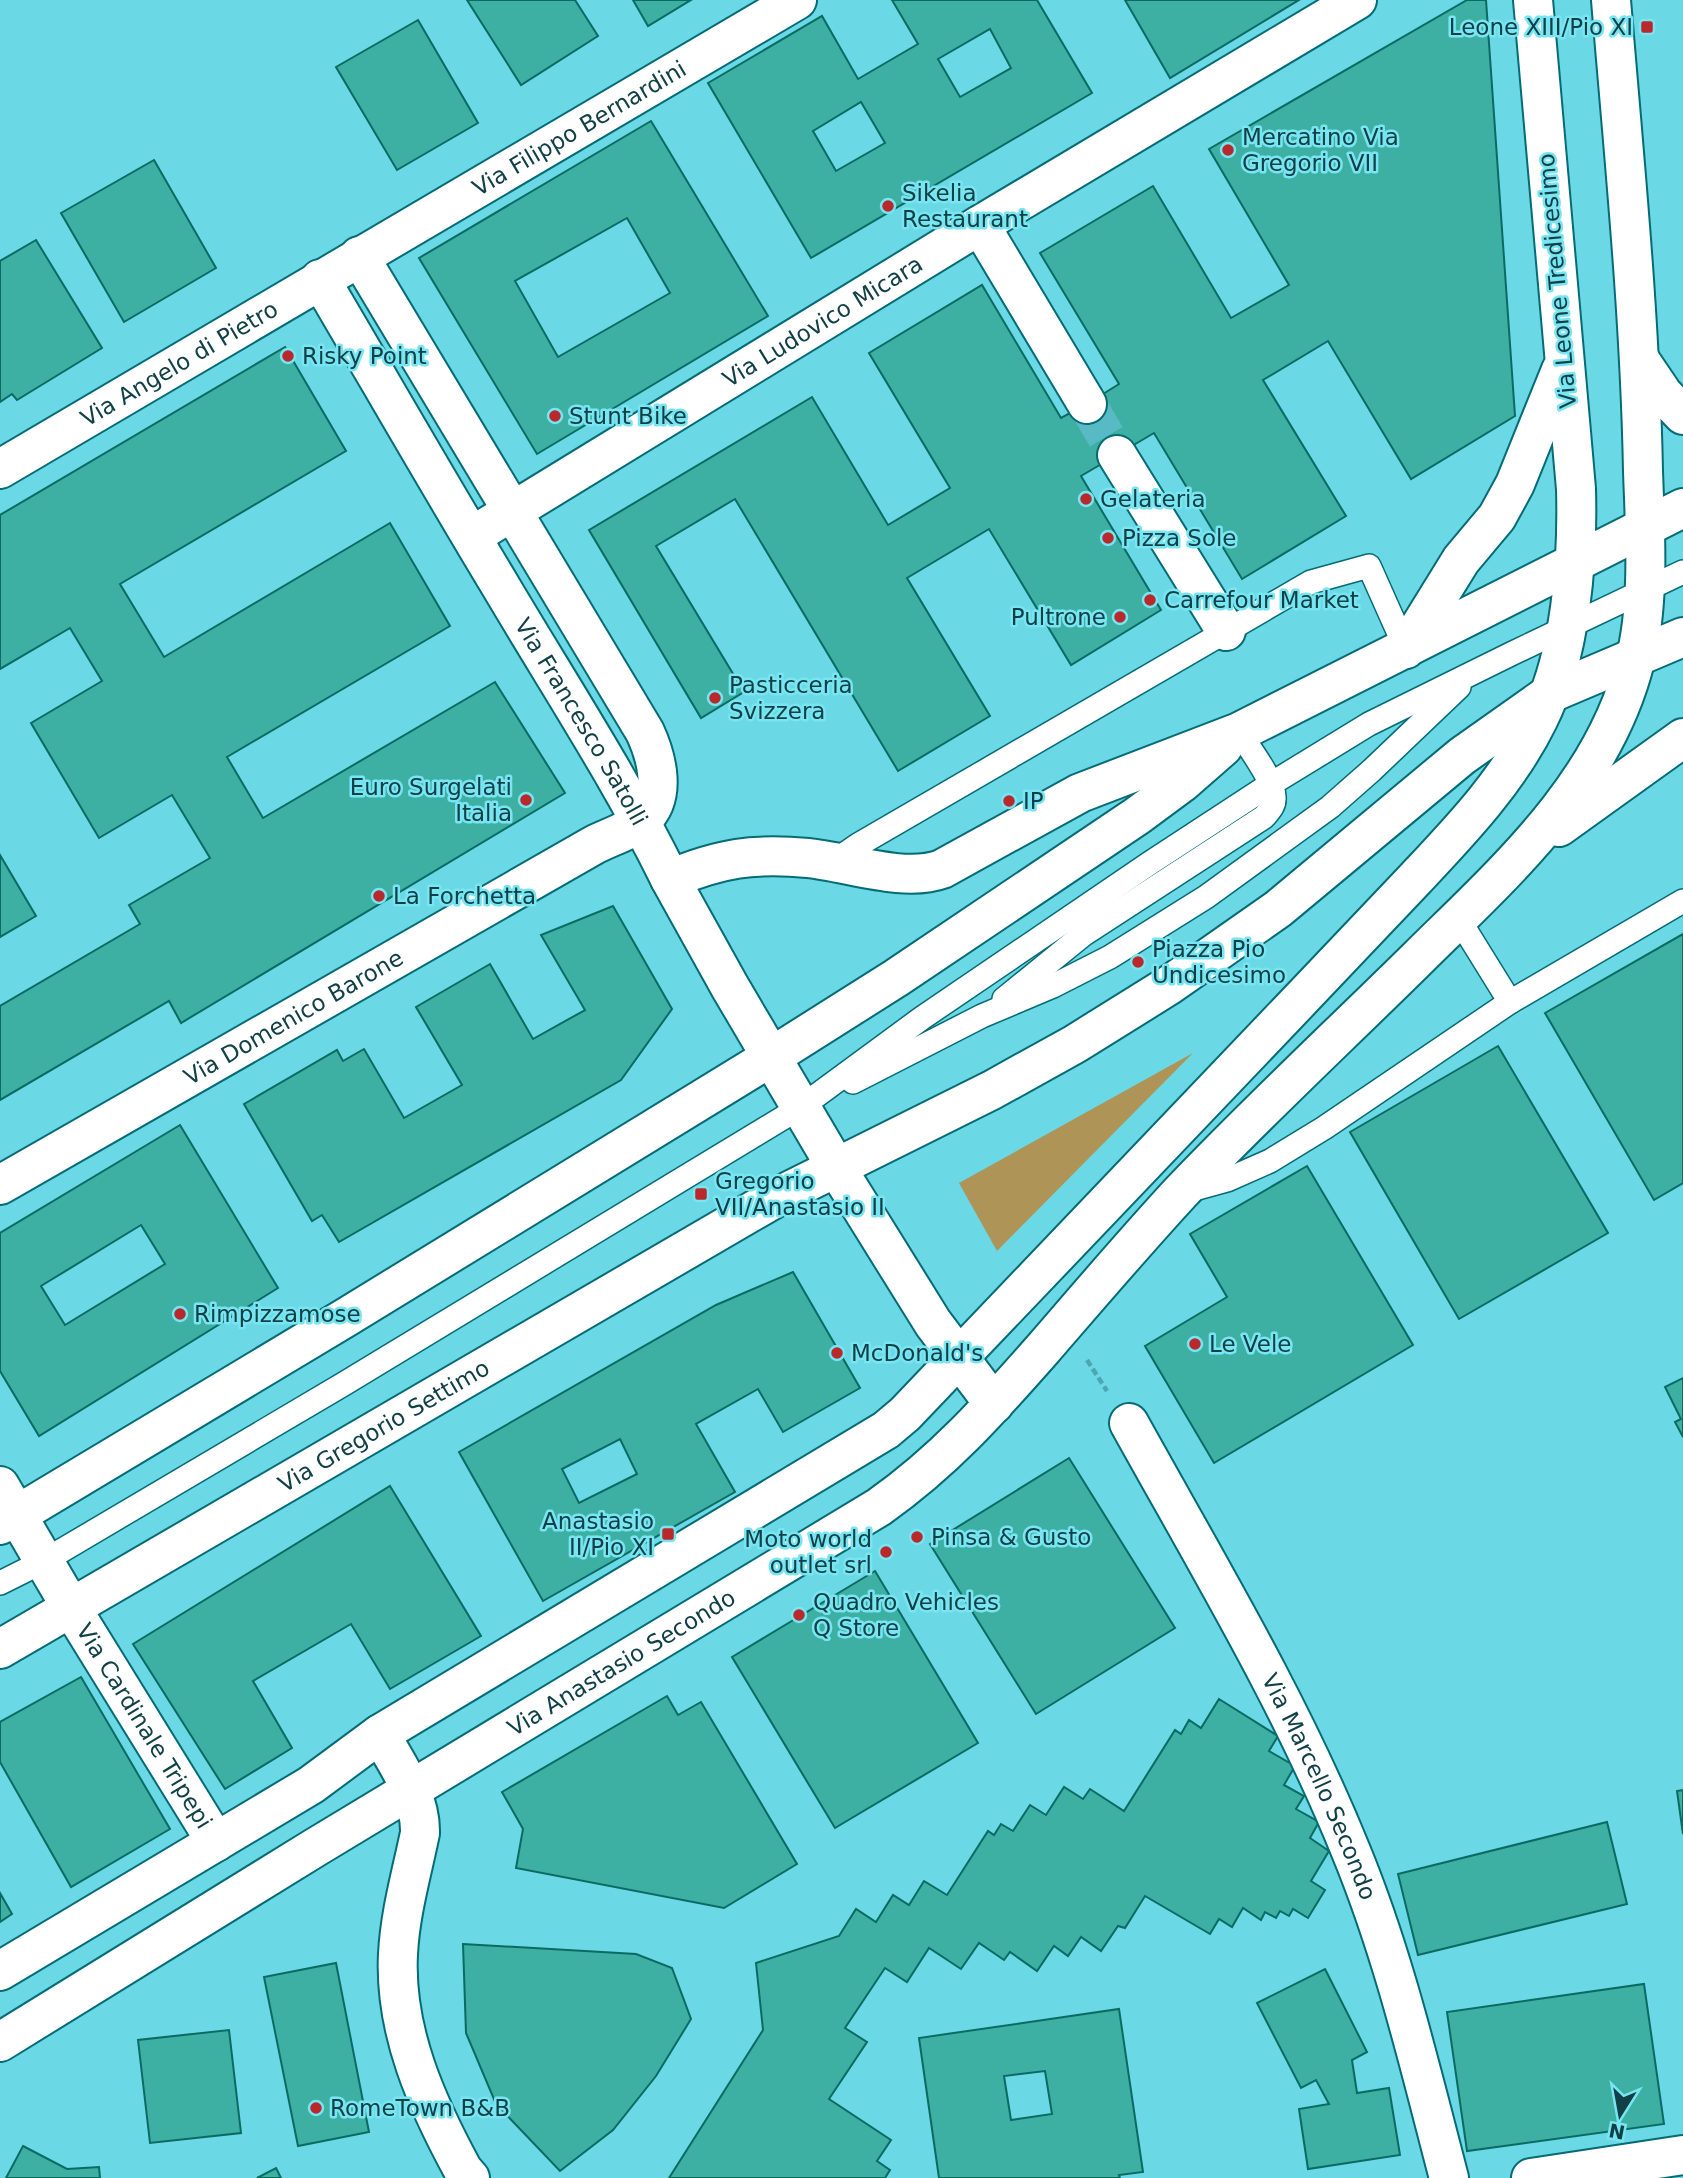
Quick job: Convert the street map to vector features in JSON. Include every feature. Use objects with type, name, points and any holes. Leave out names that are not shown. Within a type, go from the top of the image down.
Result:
[{"type":"main road","name":"Via Filippo Bernardini","points":[[359,256],[797,0]]},
{"type":"main road","name":"Via Ludovico Micara","points":[[472,536],[980,225],[1357,0]]},
{"type":"main road","name":"Via Leone Tredicesimo","points":[[1534,0],[1563,365],[1576,489],[1576,562],[1567,626],[1550,693]]},
{"type":"main road","points":[[642,821],[670,879],[836,1167],[933,1323],[994,1404],[1181,1193],[1526,850],[1578,784],[1616,719],[1637,655],[1643,589],[1644,527],[1640,360],[1611,0]]},
{"type":"main road","points":[[980,225],[1087,404]]},
{"type":"main road","name":"Via Angelo di Pietro","points":[[0,469],[359,256]]},
{"type":"main road","name":"Via Francesco Satolli","points":[[320,279],[642,821],[654,803],[656,793],[656,764],[651,746],[359,256]]},
{"type":"main road","points":[[1640,360],[1663,394],[1683,415]]},
{"type":"main road","points":[[1406,649],[1461,560],[1497,517],[1515,484],[1563,365]]},
{"type":"main road","points":[[1117,455],[1226,631]]},
{"type":"main road","points":[[670,879],[698,868],[760,855],[910,873],[932,873],[1080,793],[1239,732],[1683,508]]},
{"type":"main road","points":[[836,1167],[992,1090],[1074,1044],[1168,986],[1278,909],[1462,756],[1550,693],[1683,637]]},
{"type":"main road","points":[[0,1971],[312,1785],[380,1734],[886,1430],[905,1414],[1457,834],[1513,764],[1539,719],[1550,693]]},
{"type":"main road","points":[[6,1509],[771,1057],[896,978],[1137,816],[1183,782],[1239,732]]},
{"type":"main road","points":[[1526,850],[1683,738]]},
{"type":"main road","name":"Via Domenico Barone","points":[[0,1185],[642,821]]},
{"type":"main road","name":"Via Gregorio Settimo","points":[[0,1649],[768,1203],[836,1167]]},
{"type":"main road","name":"Via Anastasio Secondo","points":[[0,2042],[292,1861],[879,1507],[935,1465],[994,1404]]},
{"type":"main road","name":"Via Marcello Secondo","points":[[1121,1412],[1275,1685],[1350,1847],[1386,1949],[1449,2178]]},
{"type":"main road","name":"Via Cardinale Tripepi","points":[[6,1509],[44,1561],[216,1842]]},
{"type":"main road","points":[[380,1734],[411,1791],[419,1814],[420,1833],[398,1951],[401,2006],[412,2055],[427,2099],[463,2170],[470,2178]]},
{"type":"main road","points":[[1531,2178],[1683,2155]]},
{"type":"lane","points":[[832,863],[858,845],[1311,582],[1369,566],[1406,649]]},
{"type":"lane","points":[[0,1583],[44,1561],[801,1107],[922,1018],[1271,784],[1369,724],[1643,589],[1683,572]]},
{"type":"lane","points":[[801,1107],[982,1016],[1053,986],[1110,957],[1206,897],[1330,807],[1372,771],[1476,670]]},
{"type":"lane","points":[[982,1016],[1084,934],[1264,817],[1273,807],[1275,797],[1271,784],[1239,732]]},
{"type":"lane","points":[[1181,1193],[1227,1180],[1270,1161],[1324,1128],[1510,1002],[1683,901]]},
{"type":"lane","points":[[1458,918],[1510,1002]]},
{"type":"path","points":[[1064,1324],[1121,1412]]},
{"type":"shaded area","points":[[1193,1053],[997,1251],[959,1183]]},
{"type":"building","points":[[467,0],[575,0],[598,36],[521,85]]},
{"type":"building","points":[[633,0],[691,0],[648,26]]},
{"type":"building","points":[[892,0],[1037,0],[1092,93],[811,258],[708,83],[822,16],[858,79],[918,44]],"holes":[[[990,29],[1011,68],[960,97],[938,59]],[[861,102],[885,143],[836,171],[813,131]]]},
{"type":"building","points":[[1125,0],[1299,0],[1170,78]]},
{"type":"building","points":[[1467,0],[1486,0],[1515,416],[1411,479],[1328,341],[1263,380],[1346,516],[1242,579],[1154,433],[1081,476],[1161,610],[1071,665],[989,529],[907,578],[990,716],[898,771],[735,499],[656,546],[744,692],[701,718],[589,530],[812,397],[888,525],[950,488],[869,353],[982,285],[1061,418],[1087,404],[1119,384],[1040,253],[1153,186],[1231,318],[1289,285],[1209,149]]},
{"type":"building","points":[[418,20],[478,123],[397,170],[336,67]]},
{"type":"building","points":[[651,121],[768,316],[537,454],[419,258]],"holes":[[[627,218],[670,293],[558,357],[515,281]]]},
{"type":"building","points":[[154,160],[216,268],[124,322],[61,213]]},
{"type":"building","points":[[36,240],[102,348],[17,400],[12,394],[0,402],[0,261]]},
{"type":"building","points":[[285,347],[346,451],[120,584],[164,657],[390,523],[450,626],[227,757],[263,818],[495,682],[565,793],[181,1023],[169,1001],[0,1100],[0,1006],[140,924],[129,905],[210,858],[172,795],[99,838],[31,723],[102,681],[70,628],[0,669],[0,515]]},
{"type":"building","points":[[0,855],[36,916],[0,937]]},
{"type":"building","points":[[613,906],[672,1009],[621,1080],[339,1242],[322,1215],[312,1221],[244,1104],[337,1050],[343,1061],[364,1049],[404,1118],[462,1085],[416,1007],[490,964],[533,1039],[585,1010],[541,935]]},
{"type":"building","points":[[1683,934],[1683,1183],[1654,1200],[1545,1013]]},
{"type":"building","points":[[1498,1046],[1608,1233],[1459,1319],[1350,1132]]},
{"type":"building","points":[[180,1125],[278,1288],[39,1436],[0,1371],[0,1233]],"holes":[[[141,1225],[165,1264],[65,1325],[41,1286]]]},
{"type":"building","points":[[1307,1166],[1413,1345],[1214,1463],[1145,1346],[1227,1297],[1190,1234]]},
{"type":"building","points":[[793,1272],[860,1388],[783,1432],[758,1389],[696,1424],[735,1492],[543,1601],[459,1452],[716,1305]],"holes":[[[620,1439],[637,1474],[579,1503],[562,1469]]]},
{"type":"building","points":[[1683,1378],[1683,1437],[1675,1422],[1681,1419],[1665,1387]]},
{"type":"building","points":[[1069,1458],[1175,1628],[1036,1714],[930,1544]]},
{"type":"building","points":[[390,1486],[481,1636],[390,1689],[351,1624],[253,1681],[292,1748],[225,1789],[133,1644]]},
{"type":"building","points":[[875,1571],[978,1743],[835,1828],[732,1657]]},
{"type":"building","points":[[81,1677],[170,1829],[71,1887],[0,1762],[0,1722]]},
{"type":"building","points":[[667,1696],[678,1715],[701,1702],[797,1864],[724,1908],[516,1868],[523,1829],[502,1792]]},
{"type":"building","points":[[1219,1699],[1278,1736],[1269,1751],[1295,1766],[1284,1785],[1304,1796],[1296,1809],[1319,1822],[1310,1838],[1329,1851],[1311,1881],[1325,1890],[1308,1918],[1293,1909],[1289,1916],[1280,1911],[1276,1918],[1265,1912],[1261,1920],[1243,1908],[1232,1927],[1219,1919],[1210,1934],[1145,1896],[1125,1928],[1118,1926],[1101,1951],[1081,1937],[1068,1956],[1054,1946],[1037,1971],[1010,1952],[1004,1960],[979,1943],[961,1969],[929,1948],[907,1982],[885,1968],[845,2028],[867,2042],[829,2099],[891,2140],[877,2161],[890,2170],[885,2178],[669,2178],[763,2030],[756,1963],[839,1936],[856,1909],[876,1922],[893,1895],[909,1905],[924,1881],[947,1895],[988,1831],[994,1835],[1001,1824],[1013,1831],[1030,1805],[1046,1815],[1064,1787],[1083,1799],[1090,1789],[1124,1811],[1175,1730],[1181,1734],[1189,1720],[1201,1728]]},
{"type":"building","points":[[1683,1790],[1683,1834],[1677,1791]]},
{"type":"building","points":[[1607,1822],[1627,1904],[1418,1955],[1398,1874]]},
{"type":"building","points":[[0,1893],[12,1914],[0,1922]]},
{"type":"building","points":[[463,1944],[636,1954],[672,1968],[691,2019],[656,2076],[613,2130],[560,2171],[496,2104],[466,2033]]},
{"type":"building","points":[[336,1963],[369,2132],[298,2146],[264,1977]]},
{"type":"building","points":[[1325,1969],[1367,2052],[1352,2060],[1357,2093],[1389,2088],[1400,2155],[1308,2169],[1299,2109],[1329,2104],[1316,2080],[1301,2088],[1257,2003]]},
{"type":"building","points":[[1644,1984],[1664,2124],[1467,2151],[1447,2012]]},
{"type":"building","points":[[1119,2009],[1143,2172],[1119,2175],[1120,2178],[939,2178],[919,2038]],"holes":[[[1045,2071],[1052,2114],[1011,2120],[1004,2076]]]},
{"type":"building","points":[[229,2030],[241,2133],[150,2143],[138,2040]]},
{"type":"building","points":[[23,2146],[67,2169],[99,2167],[100,2178],[6,2178]]},
{"type":"building","points":[[276,2168],[281,2178],[257,2178]]},
{"type":"tunnel","points":[[1087,404],[1117,455]]},
{"type":"place","name":"Leone XIII/Pio XI","points":[[1647,27]]},
{"type":"place","name":"Mercatino Via Gregorio VII","points":[[1228,150]]},
{"type":"place","name":"Sikelia Restaurant","points":[[888,206]]},
{"type":"place","name":"Risky Point","points":[[288,356]]},
{"type":"place","name":"Stunt Bike","points":[[555,416]]},
{"type":"place","name":"Gelateria","points":[[1086,499]]},
{"type":"place","name":"Pizza Sole","points":[[1108,538]]},
{"type":"place","name":"Carrefour Market","points":[[1150,600]]},
{"type":"place","name":"Pultrone","points":[[1120,617]]},
{"type":"place","name":"Pasticceria Svizzera","points":[[715,698]]},
{"type":"place","name":"Euro Surgelati Italia","points":[[526,800]]},
{"type":"place","name":"IP","points":[[1009,801]]},
{"type":"place","name":"La Forchetta","points":[[379,896]]},
{"type":"place","name":"Piazza Pio Undicesimo","points":[[1138,962]]},
{"type":"place","name":"Gregorio VII/Anastasio II","points":[[701,1194]]},
{"type":"place","name":"Rimpizzamose","points":[[180,1314]]},
{"type":"place","name":"Le Vele","points":[[1195,1344]]},
{"type":"place","name":"McDonald's","points":[[837,1353]]},
{"type":"place","name":"Anastasio II/Pio XI","points":[[668,1534]]},
{"type":"place","name":"Pinsa & Gusto","points":[[917,1537]]},
{"type":"place","name":"Moto world outlet srl","points":[[886,1552]]},
{"type":"place","name":"Quadro Vehicles Q Store","points":[[799,1615]]},
{"type":"place","name":"RomeTown B&B","points":[[316,2108]]}]
